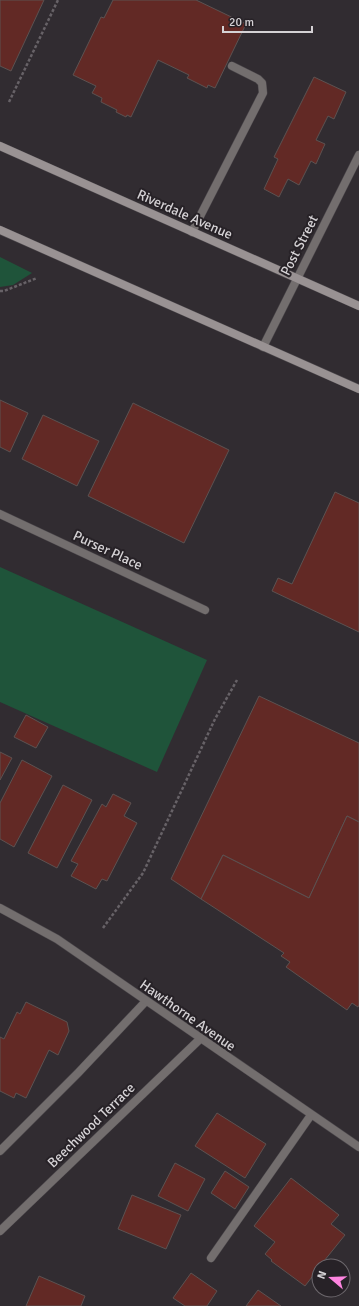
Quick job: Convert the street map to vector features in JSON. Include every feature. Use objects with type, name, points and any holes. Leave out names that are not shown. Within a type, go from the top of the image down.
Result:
[{"type":"main road","name":"Riverdale Avenue","points":[[0,146],[359,306]]},
{"type":"main road","points":[[0,230],[359,389]]},
{"type":"street","points":[[192,232],[263,93],[262,83],[258,79],[232,66]]},
{"type":"street","name":"Post Street","points":[[263,347],[359,155]]},
{"type":"street","name":"Purser Place","points":[[0,514],[205,610]]},
{"type":"street","name":"Hawthorne Avenue","points":[[0,908],[57,939],[200,1039],[359,1147]]},
{"type":"street","points":[[0,1151],[78,1073],[146,1001]]},
{"type":"street","name":"Beechwood Terrace","points":[[0,1231],[200,1039]]},
{"type":"street","points":[[211,1258],[311,1115]]},
{"type":"path","points":[[10,102],[58,0]]},
{"type":"path","points":[[0,291],[4,291],[38,278]]},
{"type":"path","points":[[103,928],[144,873],[215,719],[237,680]]},
{"type":"green space","points":[[0,257],[32,273],[13,285],[0,287]]},
{"type":"green space","points":[[0,567],[207,660],[157,772],[0,702]]},
{"type":"building","points":[[0,0],[44,0],[11,71],[0,66]]},
{"type":"building","points":[[113,0],[196,0],[246,24],[215,88],[208,85],[207,88],[187,78],[189,75],[158,60],[131,117],[127,115],[126,117],[116,112],[117,110],[101,102],[102,98],[92,93],[96,86],[73,75],[101,17],[104,18]]},
{"type":"building","points":[[314,77],[346,92],[334,119],[328,116],[316,140],[325,144],[316,164],[311,161],[299,185],[288,179],[279,197],[264,189],[278,159],[274,157]]},
{"type":"building","points":[[0,400],[28,413],[10,452],[0,447]]},
{"type":"building","points":[[133,403],[229,450],[184,543],[88,496]]},
{"type":"building","points":[[43,415],[99,441],[77,486],[22,459]]},
{"type":"building","points":[[335,492],[359,503],[359,632],[272,591],[278,578],[292,584]]},
{"type":"building","points":[[259,696],[359,743],[359,822],[347,816],[309,898],[223,855],[201,899],[171,879]]},
{"type":"building","points":[[26,715],[48,727],[36,748],[14,737]]},
{"type":"building","points":[[0,752],[12,758],[0,780]]},
{"type":"building","points":[[22,760],[52,776],[14,847],[0,839],[0,803]]},
{"type":"building","points":[[63,785],[92,800],[57,868],[28,853]]},
{"type":"building","points":[[113,794],[131,803],[124,816],[137,823],[107,881],[102,879],[96,889],[71,876],[78,864],[71,861],[102,804],[106,807]]},
{"type":"building","points":[[347,816],[359,822],[359,1005],[358,1007],[352,1003],[347,1010],[286,967],[290,962],[281,956],[284,953],[201,899],[223,855],[309,898]]},
{"type":"building","points":[[26,1002],[67,1022],[69,1031],[58,1055],[49,1050],[26,1098],[16,1093],[14,1098],[0,1091],[0,1037],[4,1039],[17,1012],[20,1014]]},
{"type":"building","points":[[217,1113],[266,1144],[245,1178],[195,1146]]},
{"type":"building","points":[[175,1163],[205,1179],[188,1211],[158,1196]]},
{"type":"building","points":[[225,1171],[249,1187],[235,1209],[211,1193]]},
{"type":"building","points":[[291,1178],[339,1215],[331,1224],[345,1235],[326,1258],[311,1258],[311,1278],[305,1286],[271,1261],[272,1260],[265,1254],[275,1242],[254,1226]]},
{"type":"building","points":[[132,1195],[181,1215],[166,1249],[118,1229]]},
{"type":"building","points":[[191,1273],[217,1291],[207,1306],[185,1306],[173,1298]]},
{"type":"building","points":[[39,1276],[85,1296],[81,1306],[26,1306]]},
{"type":"building","points":[[258,1290],[281,1306],[246,1306]]}]
